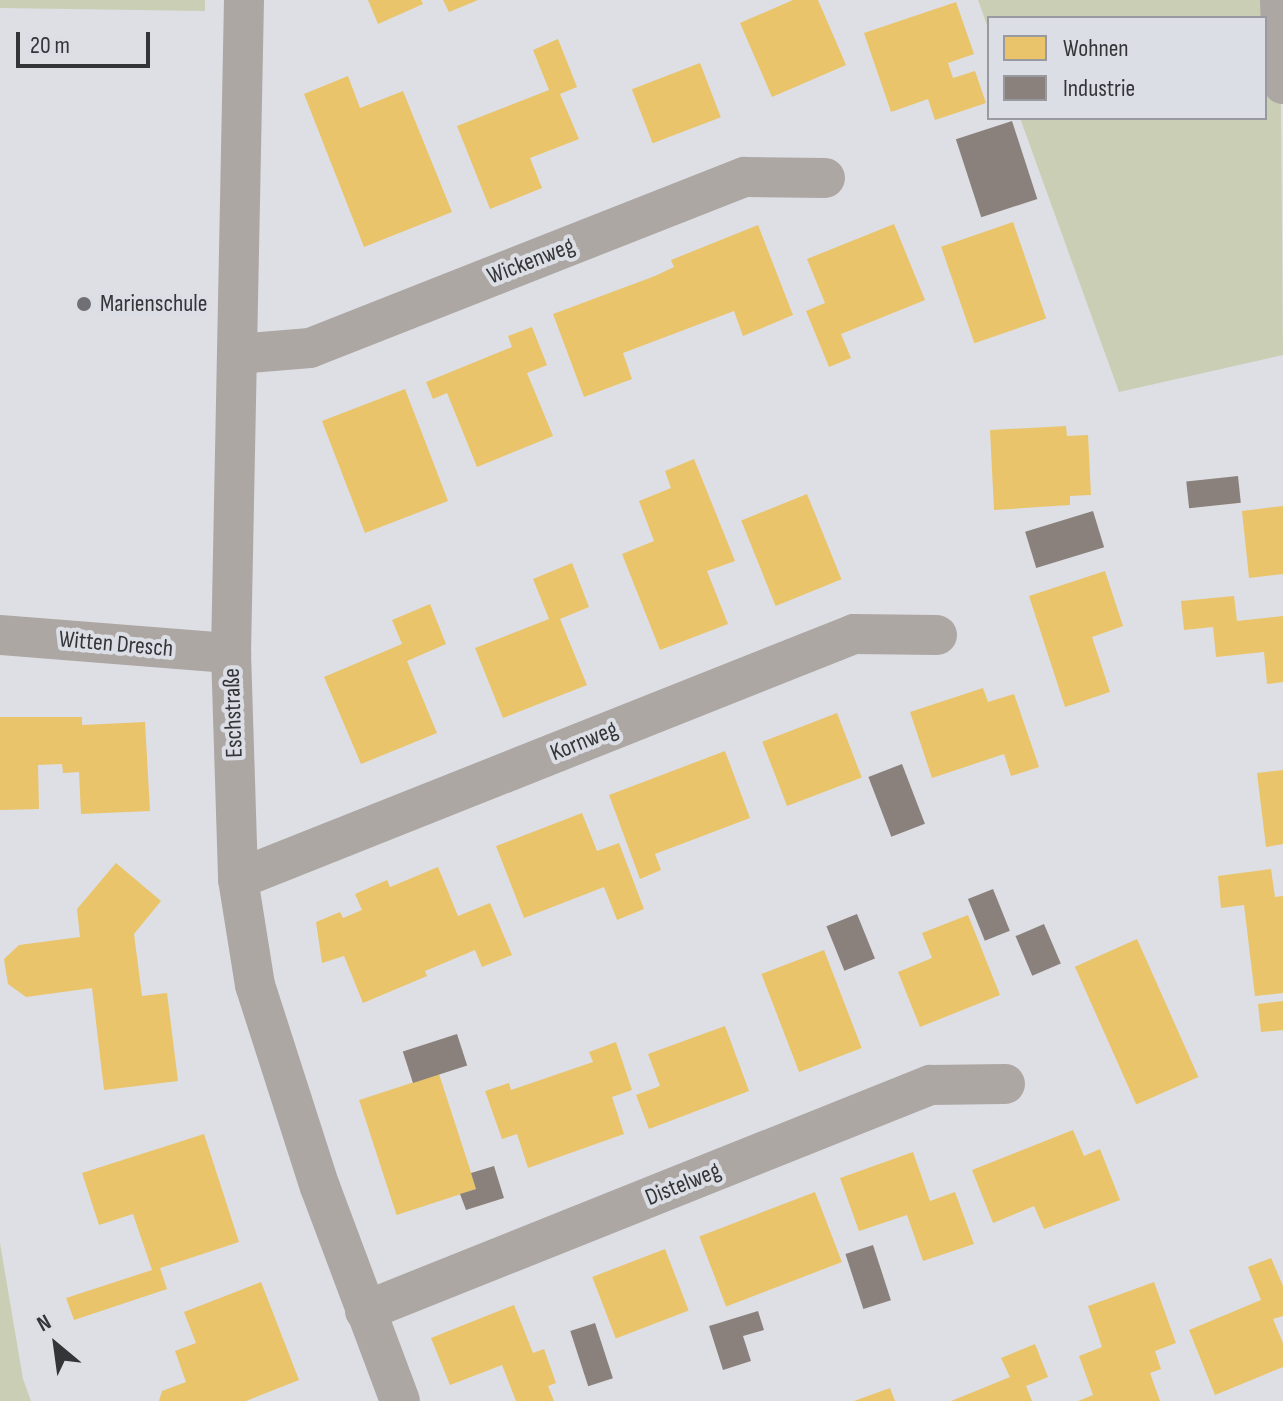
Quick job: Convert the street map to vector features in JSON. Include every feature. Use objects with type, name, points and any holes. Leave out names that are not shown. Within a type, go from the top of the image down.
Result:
[{"type":"street","name":"Eschstraße","points":[[244,0],[231,653],[238,879],[255,985],[320,1187],[400,1401]]},
{"type":"street","points":[[1280,0],[1283,84]]},
{"type":"street","name":"Wickenweg","points":[[238,354],[310,348],[745,177],[825,178]]},
{"type":"street","name":"Kornweg","points":[[238,879],[854,634],[937,635]]},
{"type":"street","name":"Witten Dresch","points":[[0,635],[231,653]]},
{"type":"street","name":"Distelweg","points":[[365,1311],[930,1085],[1005,1084]]},
{"type":"green space","points":[[0,0],[205,0],[205,11],[0,8]]},
{"type":"green space","points":[[978,0],[1280,0],[1283,355],[1119,392],[1021,120],[1267,120],[1267,16],[987,16],[987,25]]},
{"type":"green space","points":[[0,1243],[23,1379],[31,1401],[0,1401]]},
{"type":"building: Wohnen","points":[[368,0],[421,0],[423,4],[378,24]]},
{"type":"building: Wohnen","points":[[443,0],[478,0],[449,12]]},
{"type":"building: Wohnen","points":[[793,0],[818,0],[846,65],[772,97],[740,23]]},
{"type":"building: Wohnen","points":[[956,2],[974,54],[948,63],[953,78],[975,71],[986,103],[935,120],[928,99],[891,112],[864,33]]},
{"type":"building: Wohnen","points":[[558,39],[577,87],[560,94],[579,139],[530,158],[542,188],[490,209],[457,126],[549,90],[533,50]]},
{"type":"building: Wohnen","points":[[700,63],[721,117],[653,143],[632,89]]},
{"type":"building: Wohnen","points":[[348,76],[360,108],[403,91],[452,212],[364,247],[304,94]]},
{"type":"building: Wohnen","points":[[1013,222],[1046,318],[974,343],[941,247]]},
{"type":"building: Wohnen","points":[[894,224],[925,300],[841,334],[851,358],[829,367],[806,311],[825,303],[807,259]]},
{"type":"building: Wohnen","points":[[758,225],[793,315],[743,336],[734,311],[623,353],[632,379],[584,397],[553,314],[655,276],[674,267],[671,260]]},
{"type":"building: Wohnen","points":[[532,327],[547,365],[527,373],[553,436],[477,467],[447,393],[433,399],[426,382],[512,347],[508,336]]},
{"type":"building: Wohnen","points":[[405,389],[448,501],[365,533],[322,421]]},
{"type":"building: Wohnen","points":[[1066,426],[1067,436],[1088,435],[1091,495],[1070,496],[1070,505],[994,510],[990,430]]},
{"type":"building: Wohnen","points":[[694,459],[735,561],[707,571],[728,624],[660,650],[622,554],[654,541],[639,501],[671,488],[665,471]]},
{"type":"building: Wohnen","points":[[807,494],[841,579],[776,606],[741,521]]},
{"type":"building: Wohnen","points":[[1283,506],[1283,574],[1249,578],[1242,511]]},
{"type":"building: Wohnen","points":[[572,563],[589,607],[560,619],[587,685],[503,718],[475,648],[549,619],[533,579]]},
{"type":"building: Wohnen","points":[[1105,571],[1123,626],[1092,637],[1110,692],[1065,707],[1029,596]]},
{"type":"building: Wohnen","points":[[1234,596],[1237,621],[1283,616],[1283,682],[1267,684],[1264,652],[1216,657],[1213,627],[1184,630],[1181,601]]},
{"type":"building: Wohnen","points":[[430,604],[446,644],[407,661],[437,733],[361,764],[324,677],[402,644],[392,620]]},
{"type":"building: Wohnen","points":[[983,688],[988,702],[1014,694],[1039,767],[1011,776],[1004,754],[932,778],[910,712]]},
{"type":"building: Wohnen","points":[[837,713],[862,777],[787,806],[762,742]]},
{"type":"building: Wohnen","points":[[0,717],[82,717],[82,725],[145,722],[150,811],[81,814],[79,772],[63,773],[62,764],[38,765],[39,809],[0,810]]},
{"type":"building: Wohnen","points":[[725,751],[750,818],[655,854],[661,870],[640,879],[609,795]]},
{"type":"building: Wohnen","points":[[1283,770],[1283,844],[1266,847],[1257,773]]},
{"type":"building: Wohnen","points":[[582,813],[597,851],[619,843],[644,909],[617,920],[604,887],[524,918],[496,846]]},
{"type":"building: Wohnen","points":[[116,863],[161,901],[134,934],[142,996],[167,993],[178,1081],[104,1090],[92,988],[26,997],[8,984],[4,959],[19,945],[80,937],[77,909]]},
{"type":"building: Wohnen","points":[[438,867],[458,916],[490,903],[512,955],[482,967],[475,950],[425,971],[427,976],[363,1003],[344,956],[322,963],[316,922],[340,912],[343,918],[362,910],[355,894],[387,880],[390,887]]},
{"type":"building: Wohnen","points":[[1271,869],[1275,897],[1283,896],[1283,993],[1255,996],[1244,905],[1221,908],[1218,876]]},
{"type":"building: Wohnen","points":[[968,915],[1000,995],[920,1027],[898,972],[932,958],[922,933]]},
{"type":"building: Wohnen","points":[[1137,939],[1198,1077],[1136,1105],[1075,967]]},
{"type":"building: Wohnen","points":[[824,950],[862,1048],[799,1072],[761,974]]},
{"type":"building: Wohnen","points":[[1283,1001],[1283,1030],[1261,1032],[1258,1004]]},
{"type":"building: Wohnen","points":[[725,1026],[749,1091],[649,1129],[636,1095],[660,1086],[648,1054]]},
{"type":"building: Wohnen","points":[[616,1042],[632,1090],[612,1097],[624,1134],[528,1168],[517,1134],[502,1139],[485,1091],[509,1083],[511,1090],[593,1062],[589,1052]]},
{"type":"building: Wohnen","points":[[439,1074],[476,1189],[397,1215],[359,1100]]},
{"type":"building: Wohnen","points":[[1073,1130],[1084,1156],[1100,1149],[1120,1200],[1044,1229],[1034,1206],[993,1223],[972,1170]]},
{"type":"building: Wohnen","points":[[204,1134],[239,1242],[160,1268],[167,1289],[74,1320],[66,1298],[152,1270],[133,1214],[99,1225],[82,1173]]},
{"type":"building: Wohnen","points":[[913,1152],[930,1201],[955,1192],[974,1244],[923,1261],[907,1215],[859,1231],[840,1178]]},
{"type":"building: Wohnen","points":[[815,1192],[842,1262],[726,1306],[699,1236]]},
{"type":"building: Wohnen","points":[[665,1249],[689,1311],[616,1339],[592,1277]]},
{"type":"building: Wohnen","points":[[1271,1258],[1283,1286],[1283,1316],[1273,1319],[1283,1343],[1283,1367],[1215,1395],[1189,1330],[1261,1300],[1248,1267]]},
{"type":"building: Wohnen","points":[[261,1282],[299,1380],[246,1401],[159,1401],[162,1391],[186,1382],[175,1351],[196,1343],[184,1312]]},
{"type":"building: Wohnen","points":[[1154,1282],[1176,1343],[1155,1351],[1161,1369],[1150,1373],[1160,1401],[1078,1401],[1093,1395],[1079,1356],[1102,1347],[1088,1306]]},
{"type":"building: Wohnen","points":[[514,1305],[533,1353],[544,1349],[556,1383],[548,1386],[554,1401],[516,1401],[502,1365],[450,1385],[431,1338]]},
{"type":"building: Wohnen","points":[[1035,1344],[1048,1377],[1026,1386],[1032,1401],[951,1401],[1010,1377],[1001,1358]]},
{"type":"building: Wohnen","points":[[890,1388],[895,1401],[854,1401]]},
{"type":"building: Industrie","points":[[1012,121],[1037,199],[981,217],[956,139]]},
{"type":"building: Industrie","points":[[1238,476],[1241,503],[1189,508],[1186,481]]},
{"type":"building: Industrie","points":[[1093,511],[1104,547],[1036,568],[1025,532]]},
{"type":"building: Industrie","points":[[902,764],[925,824],[891,837],[868,777]]},
{"type":"building: Industrie","points":[[993,889],[1010,931],[985,941],[968,899]]},
{"type":"building: Industrie","points":[[857,914],[875,959],[844,971],[826,926]]},
{"type":"building: Industrie","points":[[1044,924],[1061,964],[1032,976],[1015,936]]},
{"type":"building: Industrie","points":[[457,1034],[467,1065],[413,1083],[403,1052]]},
{"type":"building: Industrie","points":[[494,1166],[504,1198],[466,1210],[460,1194],[476,1189],[471,1173]]},
{"type":"building: Industrie","points":[[873,1245],[891,1300],[863,1309],[845,1254]]},
{"type":"building: Industrie","points":[[758,1311],[764,1330],[743,1336],[751,1361],[723,1370],[709,1326]]},
{"type":"building: Industrie","points":[[595,1323],[613,1378],[588,1386],[570,1331]]},
{"type":"place","name":"Marienschule","points":[[84,304]]}]
